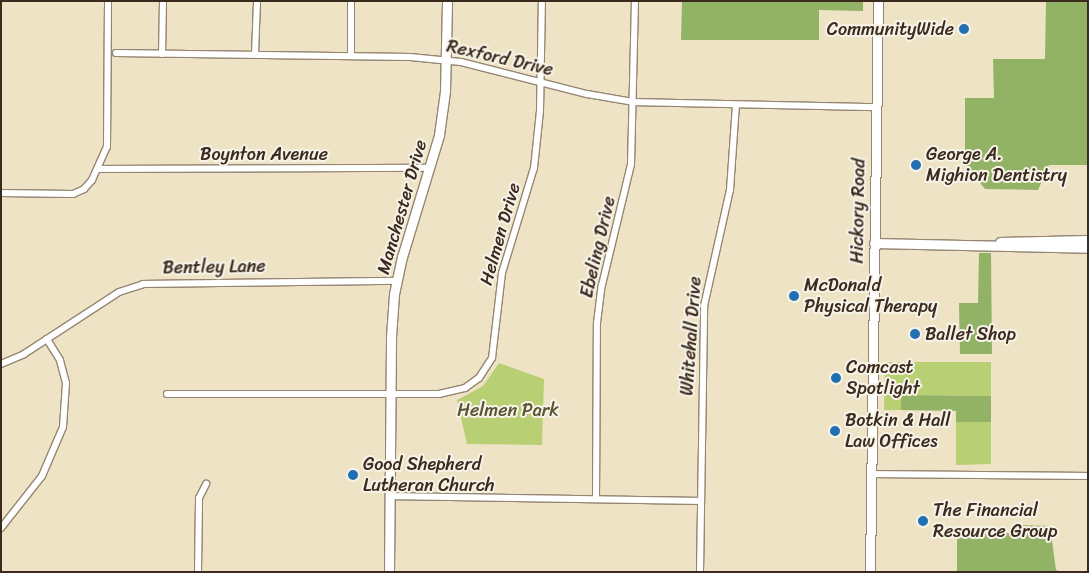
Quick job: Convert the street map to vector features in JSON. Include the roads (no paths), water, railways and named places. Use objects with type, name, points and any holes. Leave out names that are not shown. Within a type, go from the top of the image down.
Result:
[{"type":"street","points":[[1,193],[73,194],[84,189],[98,169],[107,146],[108,1]]},
{"type":"street","points":[[162,54],[163,1]]},
{"type":"street","points":[[256,54],[257,1]]},
{"type":"street","points":[[350,55],[351,1]]},
{"type":"street","name":"Manchester Drive","points":[[389,572],[392,317],[397,281],[431,168],[442,115],[446,60],[447,1]]},
{"type":"street","name":"Helmen Drive","points":[[167,394],[390,394],[457,391],[479,378],[489,364],[494,348],[502,273],[534,168],[541,82],[542,1]]},
{"type":"street","name":"Ebeling Drive","points":[[596,499],[599,304],[629,173],[634,102],[635,1]]},
{"type":"street","name":"Hickory Road","points":[[870,572],[878,1]]},
{"type":"street","name":"Rexford Drive","points":[[116,53],[350,55],[446,60],[634,102],[876,107]]},
{"type":"street","name":"Whitehall Drive","points":[[700,572],[704,306],[730,190],[736,105]]},
{"type":"street","name":"Boynton Avenue","points":[[98,169],[431,168]]},
{"type":"street","points":[[983,244],[1020,239],[1088,240]]},
{"type":"street","points":[[874,243],[983,244],[1088,248]]},
{"type":"street","name":"Bentley Lane","points":[[1,364],[47,339],[117,293],[143,284],[397,281]]},
{"type":"street","points":[[1,528],[42,476],[63,427],[66,383],[60,360],[47,339]]},
{"type":"street","points":[[871,474],[1088,476]]},
{"type":"street","points":[[198,572],[199,498],[206,484]]},
{"type":"street","points":[[390,496],[701,501]]},
{"type":"place","name":"CommunityWide","points":[[964,29]]},
{"type":"place","name":"George A. Mighion Dentistry","points":[[916,165]]},
{"type":"place","name":"McDonald Physical Therapy","points":[[794,296]]},
{"type":"place","name":"Ballet Shop","points":[[915,334]]},
{"type":"place","name":"Comcast Spotlight","points":[[836,378]]},
{"type":"place","name":"Botkin & Hall Law Offices","points":[[835,431]]},
{"type":"place","name":"Good Shepherd Lutheran Church","points":[[353,475]]},
{"type":"place","name":"The Financial Resource Group","points":[[923,521]]},
{"type":"park label","name":"Helmen Park","points":[[508,410]]}]
